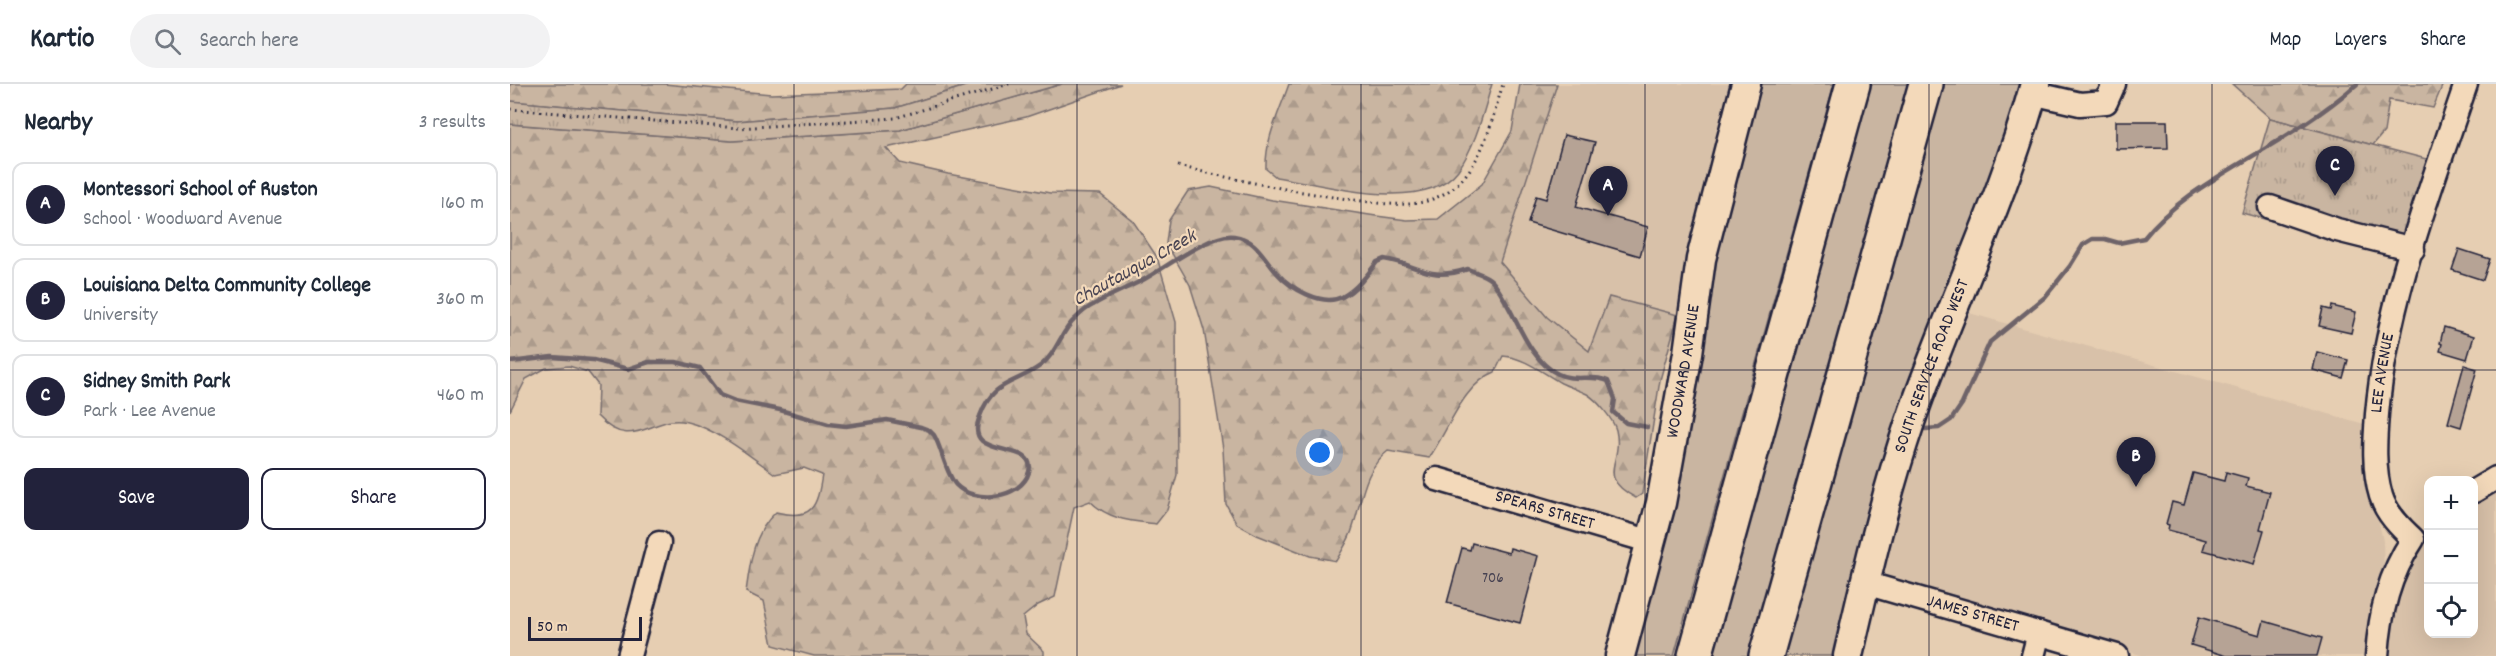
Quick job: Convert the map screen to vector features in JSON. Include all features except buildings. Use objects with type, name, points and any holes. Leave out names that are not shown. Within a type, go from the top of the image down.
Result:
[{"type":"highway","points":[[1695,656],[1853,84]]},
{"type":"highway","points":[[1766,656],[1926,84]]},
{"type":"main road","name":"WOODWARD AVENUE","points":[[1620,656],[1652,542],[1688,353],[1701,259],[1746,84]]},
{"type":"main road","name":"SOUTH SERVICE ROAD WEST","points":[[1848,656],[1886,503],[1911,422],[1993,209],[2033,88]]},
{"type":"street","points":[[2033,88],[2080,104],[2106,102],[2114,84]]},
{"type":"street","name":"LEE AVENUE","points":[[2377,656],[2384,601],[2393,573],[2421,531],[2399,527],[2381,497],[2376,467],[2380,386],[2388,338],[2413,249],[2466,84]]},
{"type":"street","points":[[2270,207],[2327,227],[2413,249]]},
{"type":"street","points":[[2478,489],[2496,478]]},
{"type":"street","name":"SPEARS STREET","points":[[1437,479],[1652,542]]},
{"type":"street","points":[[629,656],[660,543]]},
{"type":"street","name":"JAMES STREET","points":[[1865,583],[2117,656]]},
{"type":"street","points":[[2033,656],[2039,633]]},
{"type":"path","points":[[510,109],[738,128],[895,118],[1009,84]]},
{"type":"path","points":[[1178,166],[1286,190],[1348,199],[1404,204],[1432,200],[1454,187],[1472,167],[1486,135],[1503,84]]},
{"type":"shaded area","points":[[1557,84],[1738,84],[1684,316],[1609,297],[1589,352],[1547,317],[1500,262]]},
{"type":"shaded area","points":[[1962,311],[2368,425],[2376,509],[2383,541],[2384,570],[2369,656],[2144,656],[1890,582],[1881,571],[1880,551]]},
{"type":"shaded area","points":[[2496,487],[2496,656],[2384,656],[2386,623],[2412,551],[2424,536],[2424,638],[2478,638],[2478,498]]},
{"type":"green space","points":[[510,84],[664,84],[771,94],[901,89],[906,84],[972,84],[895,108],[737,121],[510,101]]},
{"type":"green space","points":[[972,84],[1062,84],[900,130],[732,141],[510,124],[510,101],[737,121],[895,108]]},
{"type":"green space","points":[[1062,84],[1121,84],[1026,117],[886,148],[900,163],[948,174],[1050,193],[1100,194],[1133,221],[1157,257],[1176,322],[1177,475],[1167,510],[1156,524],[1112,516],[1090,501],[1074,507],[1055,597],[1038,605],[1023,617],[1026,634],[1044,651],[1044,656],[814,656],[773,645],[764,601],[746,592],[754,549],[762,529],[776,512],[798,515],[811,509],[818,496],[822,475],[804,468],[775,474],[721,437],[687,422],[675,421],[632,433],[621,432],[610,427],[597,416],[598,385],[588,372],[569,366],[546,368],[526,379],[510,411],[510,124],[732,141],[900,130]]},
{"type":"green space","points":[[1289,84],[1492,84],[1474,139],[1458,170],[1442,184],[1422,191],[1398,194],[1345,190],[1276,177],[1266,169],[1270,137]]},
{"type":"green space","points":[[1520,84],[1557,84],[1500,262],[1547,317],[1589,351],[1609,297],[1678,315],[1660,380],[1642,494],[1636,498],[1616,483],[1613,468],[1617,451],[1616,430],[1608,415],[1595,401],[1587,394],[1561,383],[1526,363],[1503,356],[1495,372],[1484,378],[1465,397],[1429,458],[1388,451],[1380,458],[1369,476],[1352,531],[1336,561],[1310,556],[1257,535],[1237,524],[1226,504],[1223,449],[1204,330],[1190,285],[1166,243],[1169,220],[1188,191],[1211,187],[1272,200],[1376,216],[1407,220],[1438,219],[1482,184],[1512,131]]},
{"type":"green space","points":[[1755,84],[1834,84],[1674,656],[1629,656],[1710,271]]},
{"type":"green space","points":[[1871,84],[1909,84],[1749,656],[1710,656]]},
{"type":"green space","points":[[1937,84],[2026,84],[1839,656],[1784,656],[1833,479],[1864,351]]},
{"type":"green space","points":[[2232,84],[2443,84],[2433,108],[2389,100],[2384,132],[2373,145],[2270,118]]},
{"type":"green space","points":[[2270,118],[2434,161],[2403,256],[2242,213]]},
{"type":"waterway","name":"Chautauqua Creek","points":[[1925,429],[1939,428],[1951,420],[1962,404],[1990,342],[2045,297],[2070,266],[2083,245],[2093,239],[2105,239],[2119,243],[2144,238],[2191,194],[2303,125],[2357,84]]},
{"type":"waterway","name":"Chautauqua Creek","points":[[510,362],[552,357],[593,360],[628,369],[649,362],[676,362],[700,368],[720,395],[735,401],[780,410],[828,424],[846,426],[887,420],[921,427],[934,435],[949,475],[956,485],[974,495],[996,496],[1017,488],[1024,481],[1029,472],[1029,462],[1022,456],[981,440],[977,431],[980,416],[991,396],[998,389],[1046,361],[1070,324],[1088,308],[1141,281],[1200,246],[1213,240],[1234,236],[1254,245],[1277,273],[1298,290],[1325,300],[1347,294],[1377,262],[1384,259],[1433,273],[1454,273],[1468,269],[1484,275],[1500,292],[1528,344],[1547,366],[1564,376],[1608,381],[1615,399],[1613,412],[1626,423],[1647,427]]},
{"type":"place","name":"Sidney Smith Park","points":[[2335,196]]},
{"type":"place","name":"Montessori School of Ruston","points":[[1608,216]]},
{"type":"place","name":"Louisiana Delta Community College","points":[[2136,487]]}]
